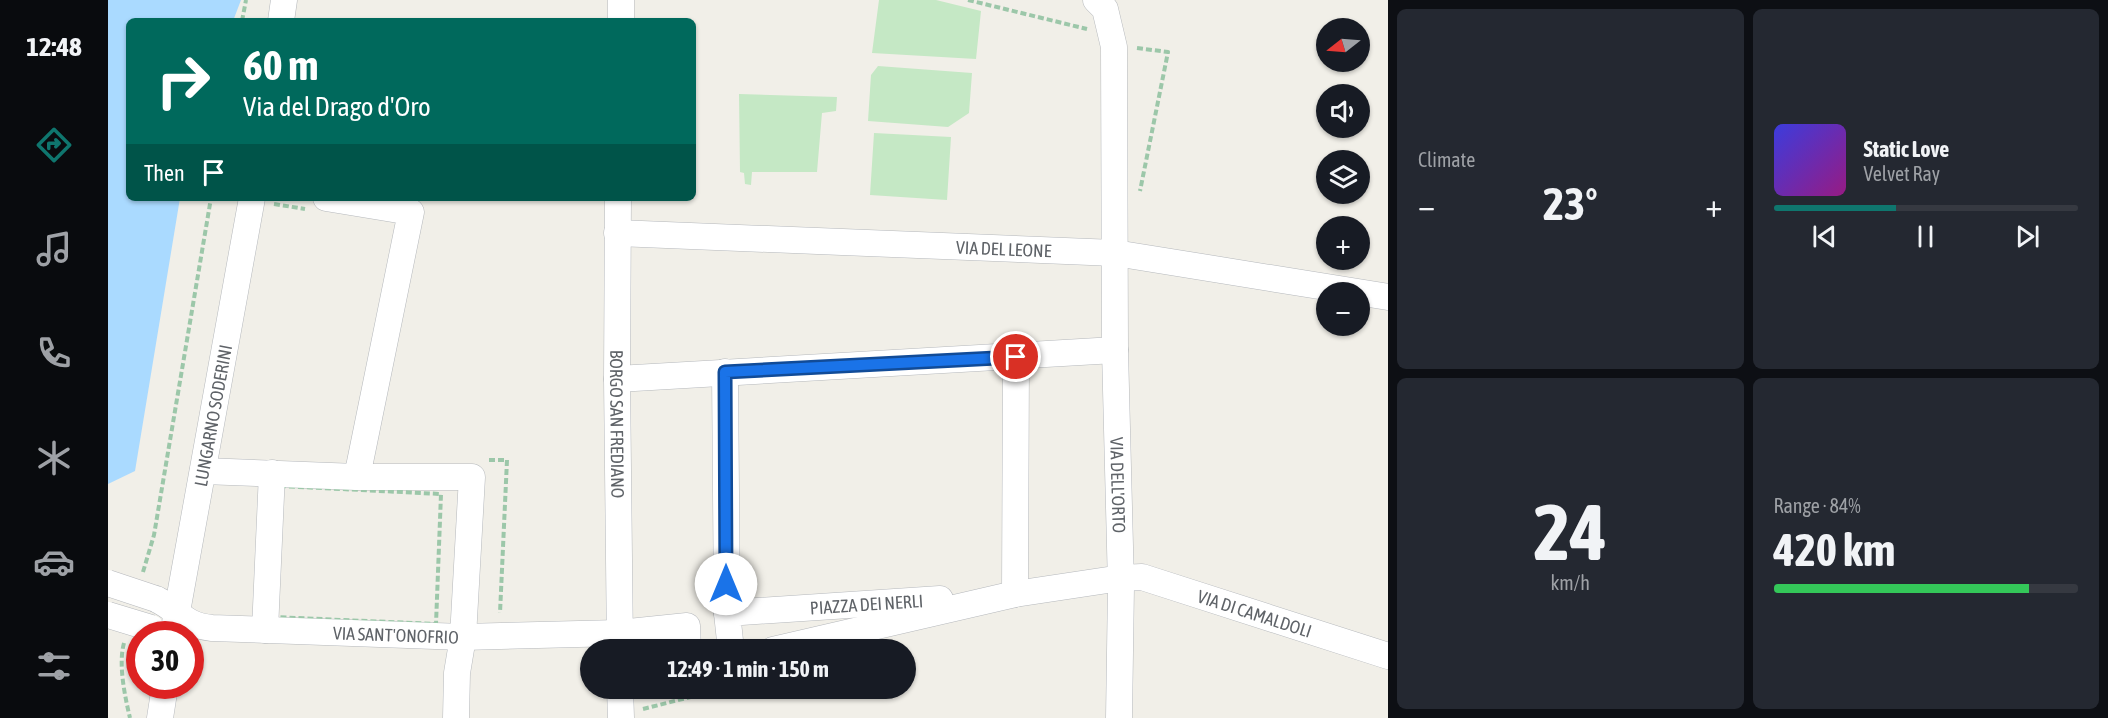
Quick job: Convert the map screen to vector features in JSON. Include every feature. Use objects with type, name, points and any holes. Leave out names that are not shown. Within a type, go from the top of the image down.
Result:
[{"type":"street","points":[[281,18],[284,0]]},
{"type":"street","points":[[621,0],[621,18]]},
{"type":"street","name":"VIA DELL'ORTO","points":[[1096,0],[1105,9],[1112,37],[1116,89],[1115,253],[1121,578],[1119,718]]},
{"type":"street","name":"LUNGARNO SODERINI","points":[[161,615],[203,471],[258,201]]},
{"type":"street","name":"BORGO SAN FREDIANO","points":[[618,201],[619,639]]},
{"type":"street","points":[[318,204],[411,212],[357,477]]},
{"type":"street","name":"VIA DEL LEONE","points":[[617,233],[1115,253],[1388,297]]},
{"type":"street","points":[[617,378],[1116,350]]},
{"type":"street","points":[[1015,594],[1016,357]]},
{"type":"street","points":[[725,372],[727,617],[730,639]]},
{"type":"street","points":[[203,471],[357,477],[472,477],[456,718]]},
{"type":"street","points":[[269,624],[272,473]]},
{"type":"street","name":"PIAZZA DEI NERLI","points":[[664,639],[687,638],[727,617],[1015,594],[1121,578]]},
{"type":"street","name":"VIA DI CAMALDOLI","points":[[1121,578],[1142,578],[1388,656]]},
{"type":"street","points":[[108,583],[161,615]]},
{"type":"street","name":"PIAZZA DEI NERLI","points":[[821,639],[1015,594]]},
{"type":"street","points":[[108,615],[161,615]]},
{"type":"street","name":"VIA SANT'ONOFRIO","points":[[161,615],[198,626],[269,624],[463,637],[580,640]]},
{"type":"street","points":[[160,718],[163,699]]},
{"type":"street","points":[[625,699],[630,714]]},
{"type":"path","points":[[243,18],[246,0]]},
{"type":"path","points":[[968,0],[1168,52],[1139,197]]},
{"type":"path","points":[[161,615],[154,535],[210,201]]},
{"type":"path","points":[[273,201],[318,204]]},
{"type":"path","points":[[269,624],[280,486],[441,494],[436,624]]},
{"type":"path","points":[[125,639],[122,650],[123,683],[130,718]]},
{"type":"path","points":[[630,714],[685,699]]},
{"type":"green space","points":[[879,0],[936,0],[981,11],[976,59],[872,53]]},
{"type":"green space","points":[[878,66],[972,73],[969,113],[948,127],[868,121],[871,75]]},
{"type":"green space","points":[[739,94],[837,97],[836,111],[822,113],[817,172],[752,172],[751,185],[745,184],[744,173],[740,172]]},
{"type":"green space","points":[[874,133],[951,137],[947,200],[870,195]]},
{"type":"water","points":[[108,0],[241,0],[234,18],[126,18],[126,201],[180,201],[135,471],[108,484]]},
{"type":"route","points":[[726,584],[725,372],[1016,357]]}]
